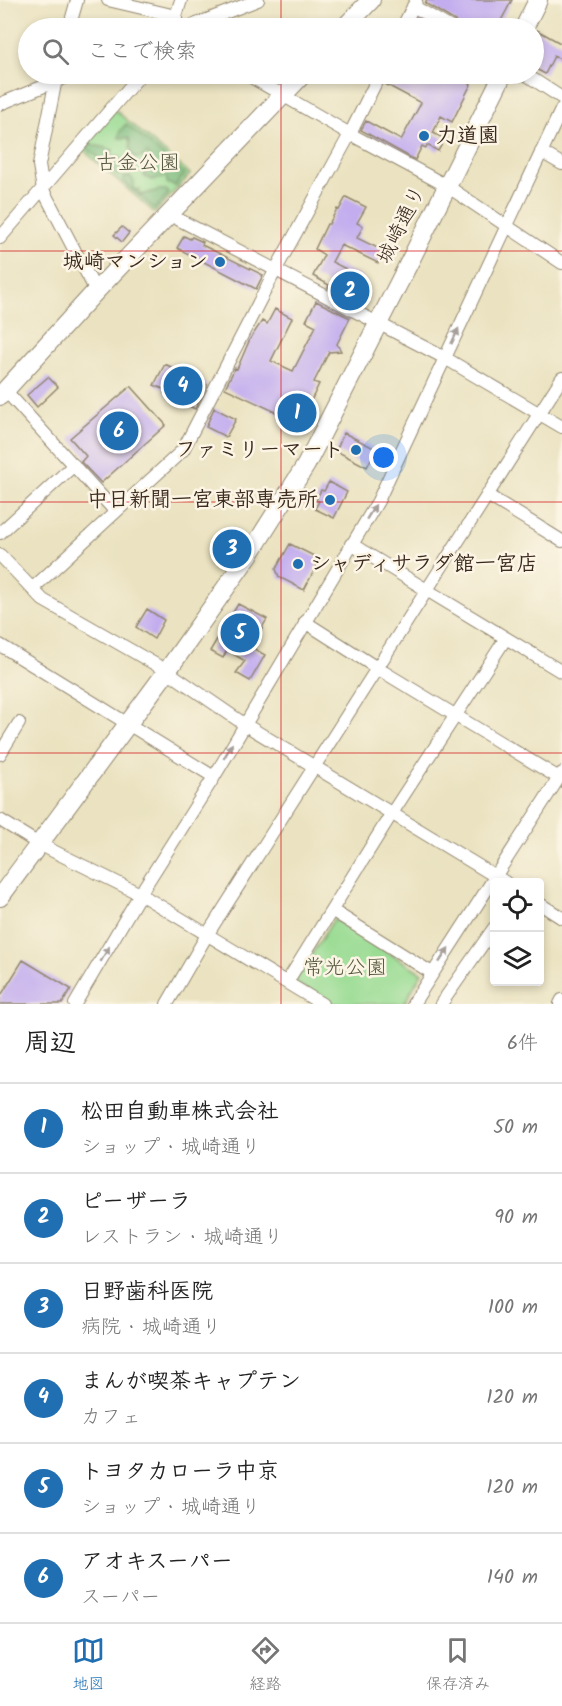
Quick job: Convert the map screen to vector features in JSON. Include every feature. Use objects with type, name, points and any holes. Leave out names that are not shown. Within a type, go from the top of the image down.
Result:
[{"type":"street","points":[[72,18],[77,0]]},
{"type":"street","points":[[108,0],[164,18]]},
{"type":"street","points":[[177,18],[181,0]]},
{"type":"street","points":[[212,18],[258,0]]},
{"type":"street","points":[[353,18],[370,0]]},
{"type":"street","points":[[530,18],[538,0]]},
{"type":"street","points":[[407,18],[415,3],[437,18]]},
{"type":"street","points":[[0,104],[41,84]]},
{"type":"street","points":[[55,84],[39,165],[43,190],[96,291]]},
{"type":"street","points":[[0,238],[133,84]]},
{"type":"street","points":[[264,84],[447,186],[562,263]]},
{"type":"street","points":[[115,511],[74,465],[3,393],[96,291],[293,84]]},
{"type":"street","points":[[32,589],[183,450],[375,84]]},
{"type":"street","name":"城崎通り","points":[[0,897],[167,671],[251,552],[306,465],[498,84]]},
{"type":"street","points":[[540,84],[562,98]]},
{"type":"street","points":[[75,1004],[140,894],[214,777],[378,501],[562,108]]},
{"type":"street","points":[[542,152],[562,165]]},
{"type":"street","points":[[170,215],[445,358],[562,427]]},
{"type":"street","points":[[167,1004],[207,935],[562,378]]},
{"type":"street","points":[[0,533],[74,465]]},
{"type":"street","points":[[487,495],[562,541]]},
{"type":"street","points":[[351,544],[562,672]]},
{"type":"street","points":[[0,555],[43,600],[167,671],[244,724],[497,878]]},
{"type":"street","points":[[305,622],[377,668],[560,776],[501,878]]},
{"type":"street","points":[[287,982],[392,813],[506,638]]},
{"type":"street","points":[[0,645],[214,777]]},
{"type":"street","points":[[0,754],[19,723]]},
{"type":"street","points":[[0,820],[39,844],[140,894],[322,1004]]},
{"type":"street","points":[[413,1004],[432,973],[490,894]]},
{"type":"street","points":[[544,907],[562,918]]},
{"type":"street","points":[[333,911],[432,973]]},
{"type":"street","points":[[441,1004],[492,932]]},
{"type":"street","points":[[560,1004],[562,1000]]},
{"type":"green space","name":"古金公園","points":[[115,110],[190,174],[155,213],[82,149]]},
{"type":"green space","points":[[126,124],[185,174],[175,186],[167,183],[165,177],[151,180],[144,176],[145,166],[150,157],[147,153],[143,157],[136,158],[131,151],[129,138],[119,138],[120,131]]},
{"type":"green space","points":[[91,143],[113,150],[112,158],[121,159],[122,170],[119,176],[87,148]]},
{"type":"green space","points":[[124,177],[131,177],[134,189],[140,190],[139,193],[142,195],[159,190],[166,190],[169,193],[155,209],[122,180]]},
{"type":"green space","name":"常光公園","points":[[334,919],[422,973],[404,1004],[332,1004],[294,982]]},
{"type":"building","points":[[427,0],[512,0],[502,18],[450,18],[425,3]]},
{"type":"building","points":[[544,34],[562,44],[562,60],[554,56],[545,74]]},
{"type":"building","points":[[385,84],[471,84],[452,122],[441,116],[433,133],[445,139],[438,151],[427,145],[426,148],[422,146],[415,160],[361,130],[366,121],[401,140],[421,103]]},
{"type":"building","points":[[346,197],[366,207],[357,223],[363,226],[357,238],[384,251],[378,263],[341,245],[332,262],[362,277],[350,300],[328,288],[329,285],[313,276],[324,255],[315,249],[327,224]]},
{"type":"building","points":[[122,227],[129,233],[122,242],[114,235]]},
{"type":"building","name":"城崎マンション","points":[[184,236],[203,242],[202,245],[263,275],[256,289],[177,248]]},
{"type":"building","points":[[316,301],[350,318],[337,344],[341,351],[329,352],[314,382],[319,384],[308,407],[315,412],[310,422],[303,419],[299,426],[280,414],[225,388],[235,368],[237,369],[250,339],[262,321],[267,324],[275,309],[292,318],[271,361],[293,371],[316,326],[306,321]]},
{"type":"building","points":[[165,364],[207,385],[195,409],[183,403],[184,401],[164,393],[166,390],[154,385]]},
{"type":"building","points":[[48,377],[58,387],[37,407],[27,395]]},
{"type":"building","points":[[131,386],[166,425],[101,483],[81,462],[86,456],[70,438]]},
{"type":"building","points":[[214,408],[236,419],[226,437],[206,427]]},
{"type":"building","name":"ファミリーマート","points":[[344,433],[376,449],[367,467],[336,451]]},
{"type":"building","name":"中日新聞一宮東部専売所","points":[[329,482],[347,492],[334,518],[315,509],[321,490],[324,491]]},
{"type":"building","name":"シャディサラダ館一宮店","points":[[290,544],[320,559],[304,590],[279,577],[276,569]]},
{"type":"building","points":[[238,604],[267,619],[251,647],[265,655],[250,681],[236,673],[245,661],[227,650],[223,658],[210,651]]},
{"type":"building","points":[[147,609],[164,620],[154,639],[136,627]]},
{"type":"building","points":[[23,960],[71,989],[62,1004],[0,1004],[0,997]]},
{"type":"place","name":"力道園","points":[[424,136]]},
{"type":"place","name":"城崎マンション","points":[[220,262]]},
{"type":"place","name":"ピーザーラ","points":[[350,291]]},
{"type":"place","name":"まんが喫茶キャプテン","points":[[183,386]]},
{"type":"place","name":"松田自動車株式会社","points":[[297,413]]},
{"type":"place","name":"アオキスーパー","points":[[119,431]]},
{"type":"place","name":"ファミリーマート","points":[[356,450]]},
{"type":"place","name":"中日新聞一宮東部専売所","points":[[330,500]]},
{"type":"place","name":"日野歯科医院","points":[[232,549]]},
{"type":"place","name":"シャディサラダ館一宮店","points":[[298,564]]},
{"type":"place","name":"トヨタカローラ中京","points":[[240,633]]}]
